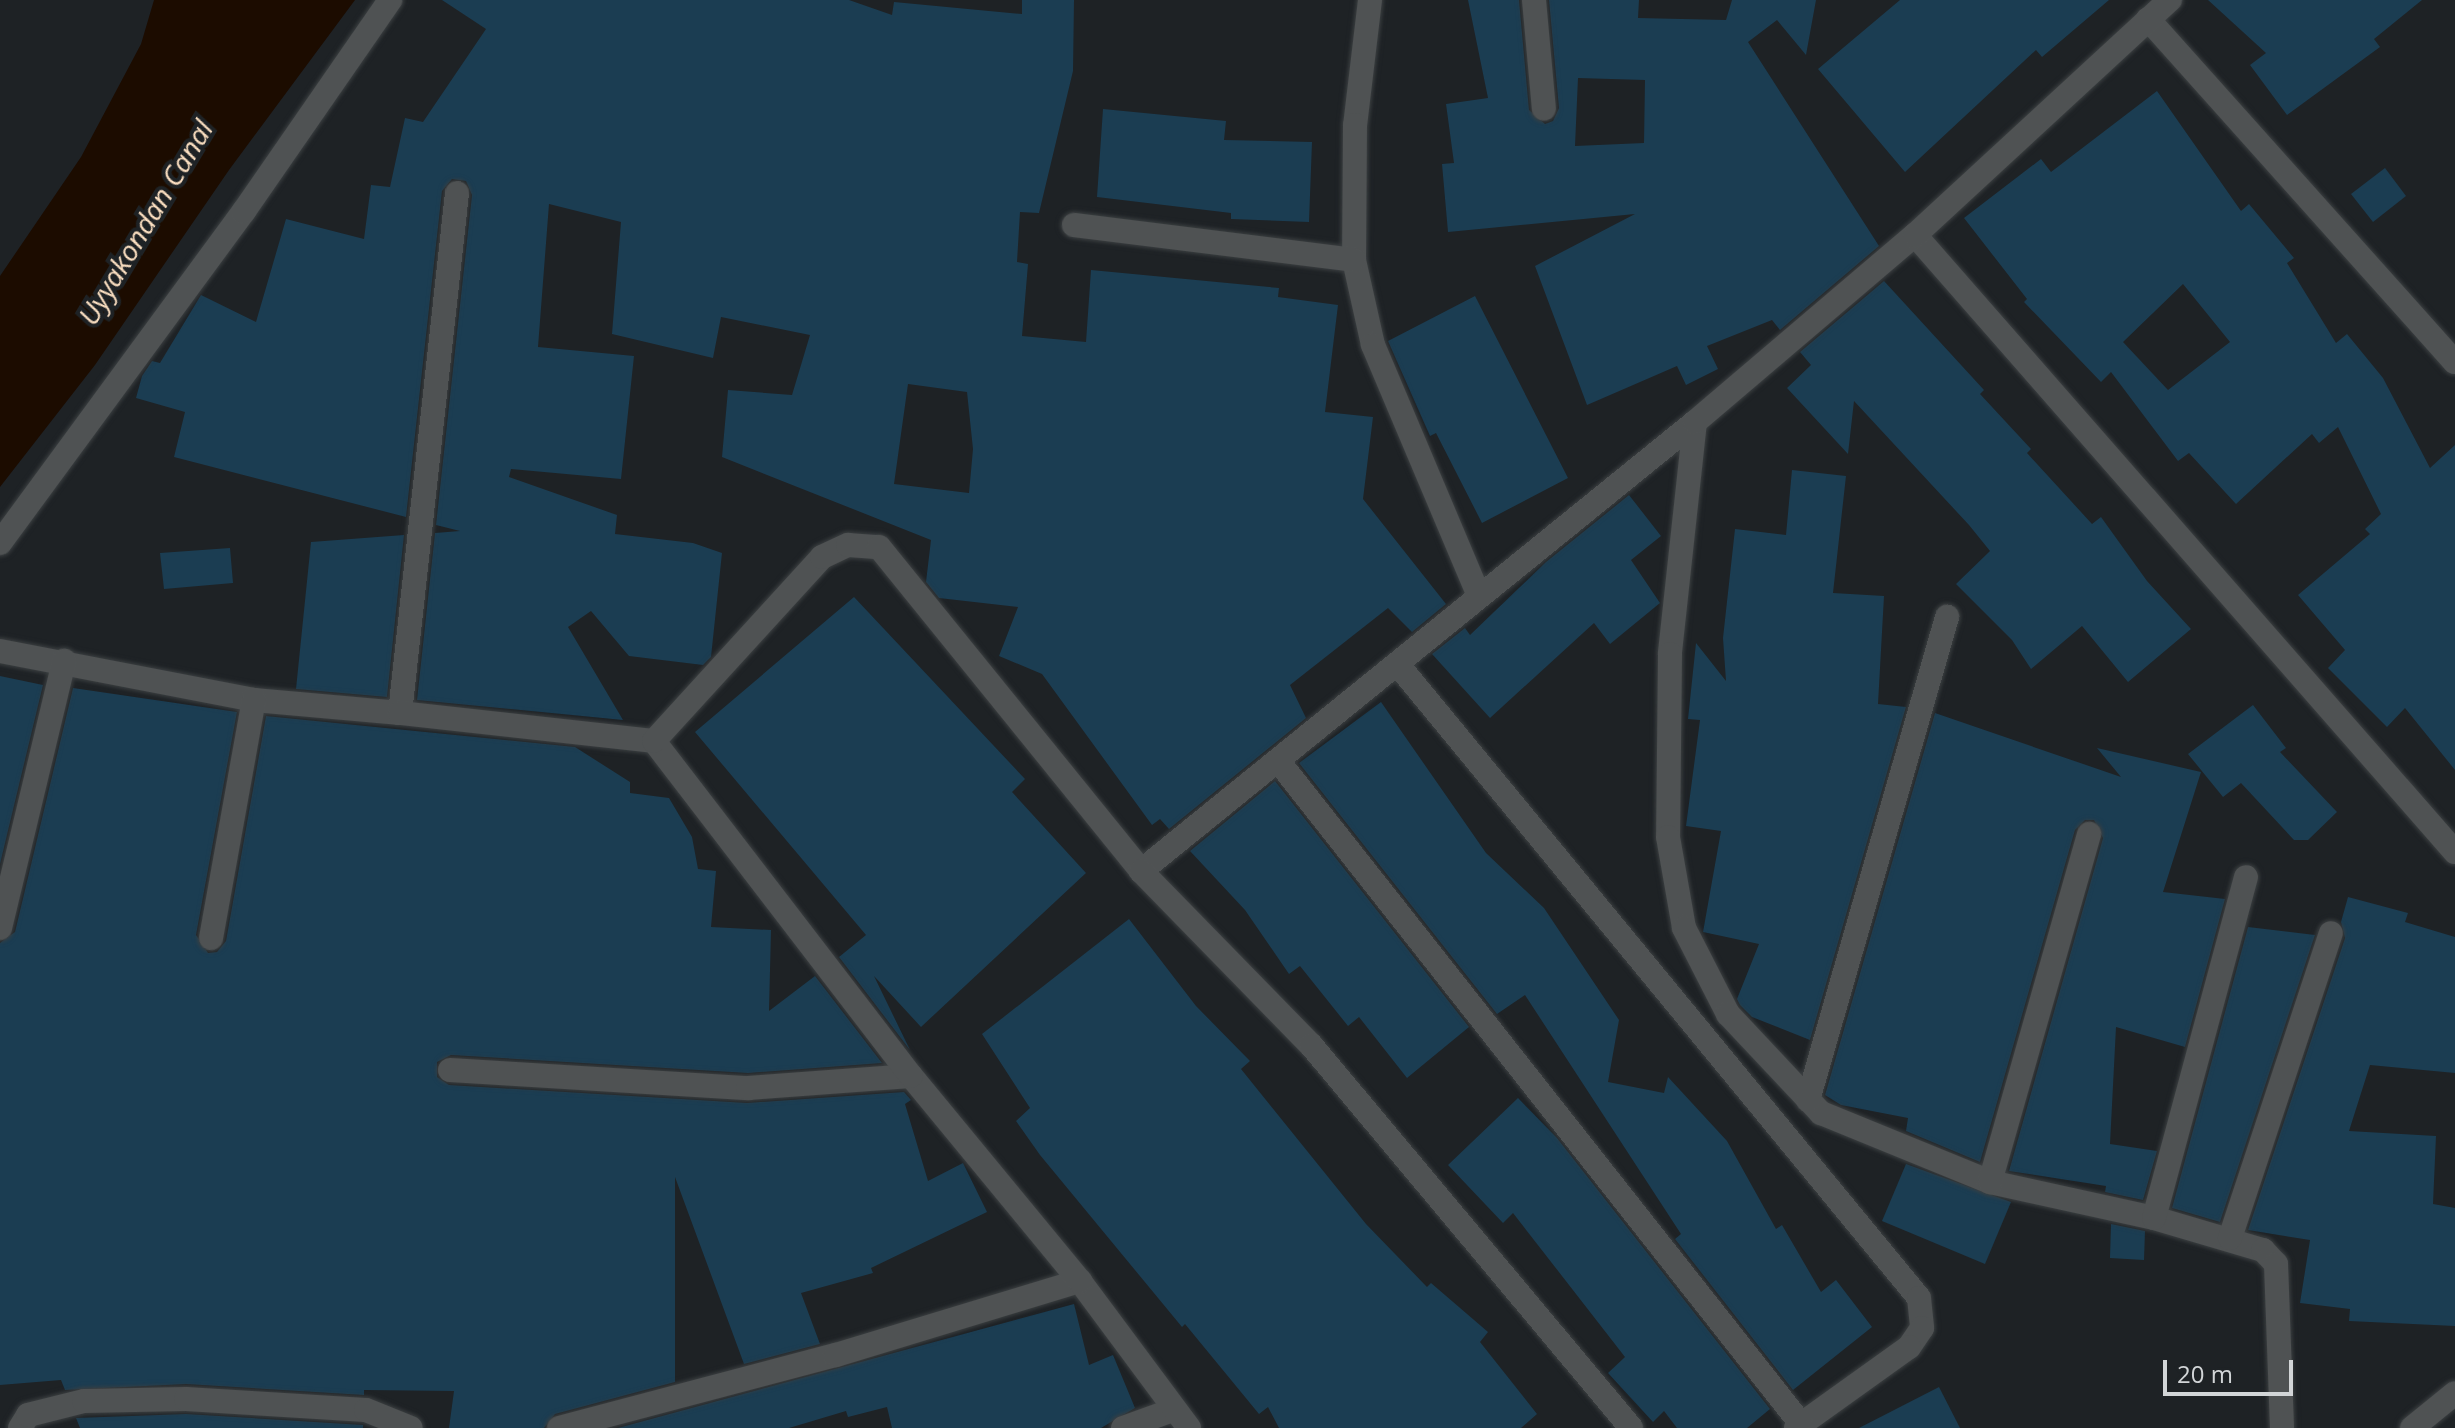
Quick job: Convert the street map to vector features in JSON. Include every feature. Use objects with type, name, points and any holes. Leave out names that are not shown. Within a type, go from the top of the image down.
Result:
[{"type":"street","points":[[0,543],[244,211],[390,0]]},
{"type":"street","points":[[1370,0],[1355,125],[1354,260],[1373,345],[1478,593]]},
{"type":"street","points":[[1534,0],[1544,109]]},
{"type":"street","points":[[1141,871],[1399,666],[1478,593],[1695,422],[1915,235],[2170,0]]},
{"type":"street","points":[[2148,19],[2455,362]]},
{"type":"street","points":[[400,713],[457,193]]},
{"type":"street","points":[[1074,225],[1354,260]]},
{"type":"street","points":[[1915,235],[2455,852]]},
{"type":"street","points":[[1695,422],[1670,654],[1668,837],[1684,928],[1728,1014],[1821,1113],[1990,1182],[2154,1218],[2263,1250],[2276,1264],[2282,1428]]},
{"type":"street","points":[[654,741],[822,557],[848,545],[879,547],[1141,871],[1311,1045],[1631,1428]]},
{"type":"street","points":[[1808,1100],[1947,617]]},
{"type":"street","points":[[0,651],[254,700],[654,741],[911,1076],[1080,1281],[1181,1419],[1123,1428]]},
{"type":"street","points":[[0,928],[64,661]]},
{"type":"street","points":[[1279,762],[1798,1426],[1909,1347],[1922,1328],[1919,1298],[1399,666]]},
{"type":"street","points":[[211,938],[254,700]]},
{"type":"street","points":[[1990,1182],[2089,834]]},
{"type":"street","points":[[2154,1218],[2246,877]]},
{"type":"street","points":[[2230,1238],[2331,933]]},
{"type":"street","points":[[450,1070],[748,1088],[911,1076]]},
{"type":"street","points":[[559,1428],[836,1355],[1080,1281]]},
{"type":"street","points":[[2412,1428],[2455,1393]]},
{"type":"street","points":[[20,1428],[28,1415],[84,1401],[186,1399],[366,1410],[411,1428]]},
{"type":"water","name":"Uyyakondan Canal","points":[[154,0],[355,0],[229,170],[95,365],[0,487],[0,276],[81,157],[141,44]]},
{"type":"building","points":[[442,0],[849,0],[892,15],[894,2],[1022,14],[1022,0],[1074,0],[1073,71],[1039,213],[1020,212],[1017,262],[1028,264],[1022,336],[1086,342],[1091,270],[1279,288],[1278,297],[1338,305],[1325,412],[1373,417],[1363,499],[1446,604],[1412,632],[1388,608],[1290,685],[1306,718],[1169,829],[1160,819],[1152,825],[1042,674],[999,656],[1018,607],[939,598],[926,582],[931,540],[722,457],[728,390],[792,395],[810,335],[721,317],[713,358],[612,334],[621,222],[549,204],[538,347],[634,356],[621,479],[511,469],[509,477],[617,515],[615,534],[693,543],[722,553],[711,657],[703,665],[629,656],[591,611],[568,627],[623,720],[417,700],[435,533],[460,531],[436,525],[472,195],[466,181],[452,179],[442,191],[406,517],[174,457],[185,412],[136,398],[142,376],[152,361],[160,363],[201,295],[256,322],[286,219],[364,239],[371,185],[390,187],[405,118],[423,122],[486,29]],"holes":[[[908,384],[967,392],[973,449],[969,493],[894,484]]]},
{"type":"building","points":[[1468,0],[1519,0],[1529,110],[1545,124],[1553,121],[1559,108],[1549,0],[1639,0],[1638,18],[1726,20],[1732,0],[1816,0],[1806,55],[1777,20],[1748,42],[1879,246],[1780,330],[1772,320],[1707,346],[1718,369],[1686,385],[1677,366],[1587,405],[1535,266],[1635,214],[1448,232],[1442,164],[1454,163],[1446,104],[1488,98]],"holes":[[[1578,78],[1645,80],[1644,143],[1575,146]]]},
{"type":"building","points":[[1900,0],[2109,0],[2042,57],[2036,50],[1905,172],[1818,69]]},
{"type":"building","points":[[2208,0],[2422,0],[2374,39],[2380,47],[2287,115],[2250,65],[2266,53]]},
{"type":"building","points":[[2157,91],[2241,211],[2249,204],[2294,258],[2287,263],[2336,343],[2347,334],[2383,378],[2430,468],[2455,445],[2455,770],[2405,708],[2387,727],[2328,668],[2345,650],[2298,595],[2370,534],[2365,529],[2381,514],[2338,427],[2319,443],[2312,434],[2236,504],[2189,453],[2178,461],[2111,372],[2101,382],[2024,302],[2027,299],[1964,218],[2041,159],[2051,172]],"holes":[[[2183,284],[2230,342],[2168,390],[2123,342]]]},
{"type":"building","points":[[1103,109],[1226,121],[1224,140],[1312,142],[1309,222],[1231,219],[1231,213],[1097,197]]},
{"type":"building","points":[[2385,168],[2406,196],[2373,222],[2351,194]]},
{"type":"building","points":[[1884,281],[1984,390],[1980,394],[2031,449],[2027,453],[2092,524],[2101,517],[2147,581],[2191,629],[2128,682],[2082,626],[2031,669],[2012,640],[1956,584],[1990,551],[1969,525],[1854,401],[1848,454],[1787,388],[1811,365],[1800,352]]},
{"type":"building","points":[[1475,296],[1568,478],[1482,523],[1436,433],[1430,436],[1388,341]]},
{"type":"building","points":[[1792,470],[1846,476],[1833,593],[1884,596],[1878,704],[1906,707],[1810,1040],[1752,1017],[1740,1005],[1737,999],[1759,944],[1703,932],[1721,831],[1686,826],[1700,720],[1688,719],[1696,643],[1726,681],[1723,638],[1735,529],[1786,535]]},
{"type":"building","points":[[1629,495],[1661,536],[1631,560],[1660,603],[1610,644],[1594,623],[1490,718],[1432,654],[1465,628],[1470,635],[1546,562]]},
{"type":"building","points":[[404,535],[387,697],[296,689],[311,542]]},
{"type":"building","points":[[230,548],[233,583],[164,589],[160,553]]},
{"type":"building","points":[[854,597],[1025,779],[1012,792],[1086,873],[921,1027],[874,976],[910,1050],[839,957],[866,935],[695,732]]},
{"type":"building","points":[[0,676],[43,685],[0,864]]},
{"type":"building","points":[[73,688],[237,712],[196,935],[208,953],[217,952],[226,941],[266,716],[575,747],[630,782],[630,793],[669,798],[692,837],[698,869],[716,871],[711,927],[771,930],[769,1011],[815,976],[882,1063],[748,1073],[451,1055],[437,1062],[437,1077],[449,1085],[747,1103],[904,1092],[911,1100],[905,1104],[928,1181],[963,1163],[987,1212],[871,1268],[873,1273],[801,1293],[820,1344],[744,1364],[675,1177],[675,1382],[555,1414],[544,1428],[449,1428],[454,1391],[364,1390],[364,1395],[186,1384],[65,1390],[61,1380],[0,1385],[0,943],[15,932]]},
{"type":"building","points":[[1381,702],[1486,853],[1544,908],[1619,1020],[1608,1082],[1664,1093],[1668,1077],[1727,1141],[1776,1229],[1782,1225],[1821,1292],[1836,1280],[1872,1327],[1793,1390],[1675,1239],[1681,1234],[1525,995],[1497,1014],[1299,763]]},
{"type":"building","points":[[2253,705],[2286,748],[2280,752],[2337,812],[2308,840],[2294,840],[2241,783],[2223,797],[2188,754]]},
{"type":"building","points":[[1935,713],[2121,777],[2097,748],[2201,772],[2163,892],[2225,899],[2185,1047],[2116,1027],[2110,1144],[2157,1151],[2143,1200],[2105,1192],[2106,1186],[2009,1171],[2103,838],[2094,820],[2085,820],[2075,830],[1980,1162],[1906,1131],[1908,1118],[1841,1105],[1825,1095]]},
{"type":"building","points":[[1275,781],[1469,1027],[1407,1078],[1359,1017],[1348,1026],[1300,966],[1289,974],[1245,910],[1190,851]]},
{"type":"building","points":[[2348,897],[2408,913],[2405,922],[2455,937],[2455,1073],[2370,1065],[2349,1131],[2436,1136],[2433,1204],[2455,1208],[2455,1326],[2349,1321],[2350,1309],[2300,1303],[2310,1240],[2248,1230],[2345,938],[2341,922]]},
{"type":"building","points":[[1129,919],[1196,1006],[1250,1061],[1241,1069],[1366,1224],[1427,1287],[1431,1283],[1488,1332],[1480,1342],[1537,1414],[1521,1428],[1279,1428],[1268,1407],[1259,1414],[1185,1324],[1182,1327],[1040,1155],[1016,1121],[1030,1108],[982,1034]]},
{"type":"building","points":[[2248,927],[2315,935],[2220,1222],[2172,1208]]},
{"type":"building","points":[[1518,1098],[1557,1138],[1770,1409],[1747,1428],[1677,1428],[1664,1411],[1653,1422],[1608,1373],[1625,1357],[1513,1213],[1503,1223],[1448,1165]]},
{"type":"building","points":[[1906,1164],[2011,1202],[1985,1264],[1882,1221]]},
{"type":"building","points":[[2111,1224],[2145,1231],[2144,1260],[2110,1258]]},
{"type":"building","points":[[1074,1304],[1089,1365],[1113,1355],[1135,1408],[1101,1428],[892,1428],[887,1407],[848,1417],[846,1411],[789,1428],[618,1428]]},
{"type":"building","points":[[1939,1387],[1960,1428],[1859,1428]]},
{"type":"building","points":[[186,1414],[363,1425],[363,1428],[80,1428],[76,1418]]}]
